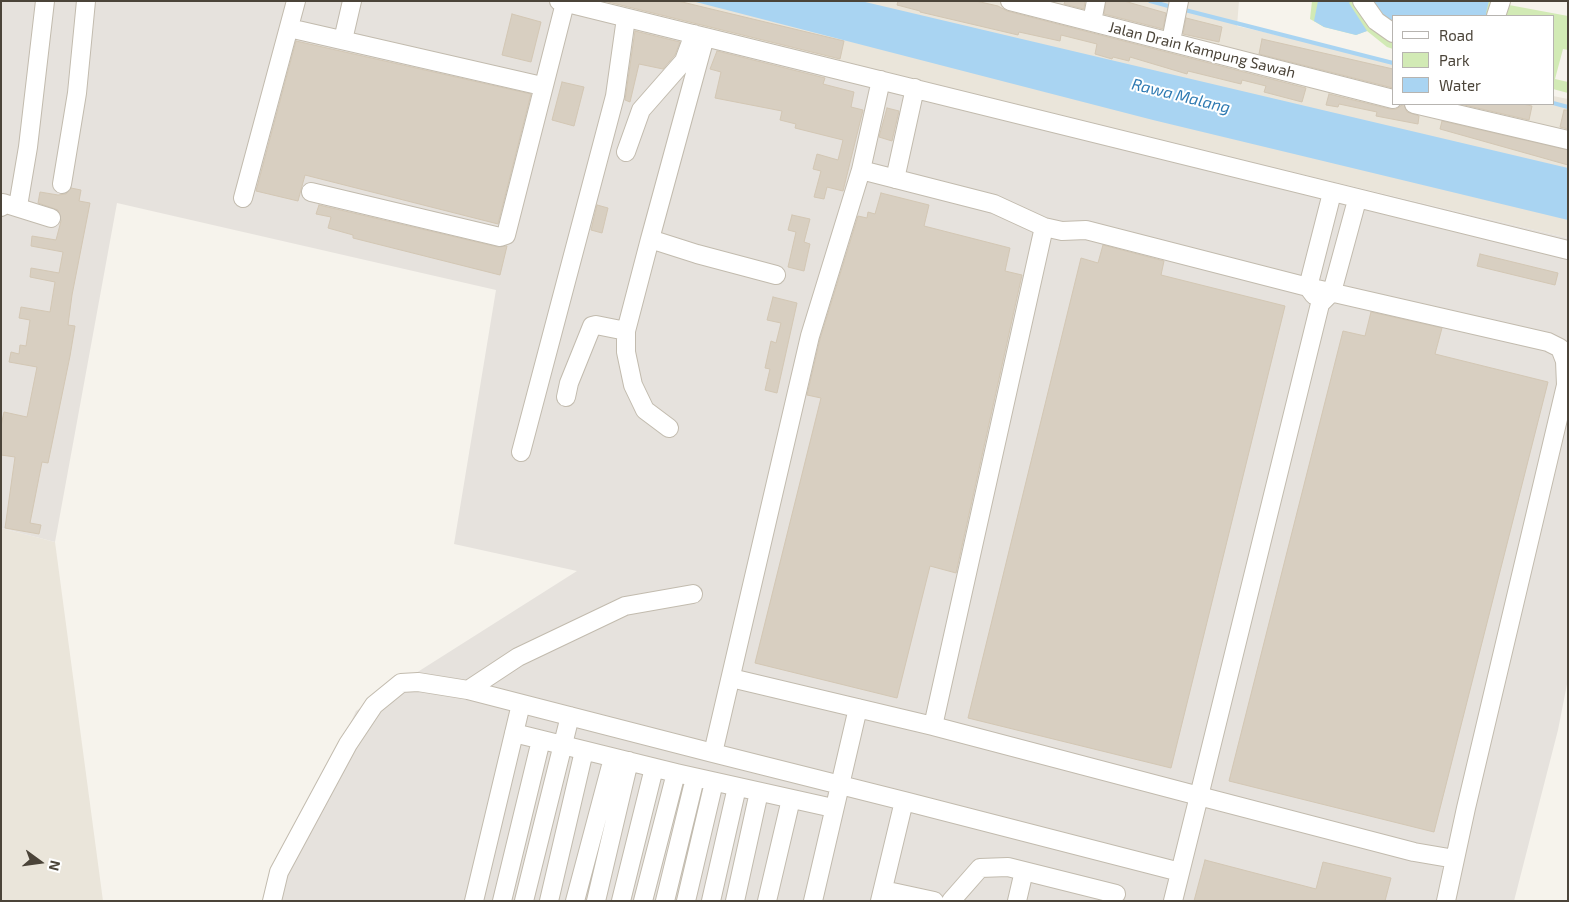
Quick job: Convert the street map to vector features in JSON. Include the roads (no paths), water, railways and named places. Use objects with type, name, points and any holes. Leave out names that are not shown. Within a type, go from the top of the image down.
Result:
[{"type":"street","points":[[45,1],[28,147],[9,207],[51,218]]},
{"type":"street","points":[[62,184],[77,93],[86,1]]},
{"type":"street","points":[[243,198],[296,1]]},
{"type":"street","points":[[343,40],[352,1]]},
{"type":"street","name":"Jalan Drain Kampung Sawah","points":[[1010,1],[1392,99]]},
{"type":"street","points":[[1092,22],[1096,1]]},
{"type":"street","points":[[1362,1],[1376,21],[1392,32]]},
{"type":"street","points":[[1496,15],[1501,1]]},
{"type":"street","points":[[311,192],[500,237],[506,235],[562,2],[915,88],[1357,200],[1568,250]]},
{"type":"street","points":[[1171,41],[1179,2]]},
{"type":"street","points":[[521,452],[615,96],[626,18]]},
{"type":"street","points":[[289,28],[542,86]]},
{"type":"street","points":[[626,152],[641,110],[684,61],[700,36]]},
{"type":"street","points":[[669,428],[645,410],[633,385],[626,352],[626,331],[700,36]]},
{"type":"street","points":[[713,753],[810,336],[861,170],[881,80]]},
{"type":"street","points":[[896,179],[915,88]]},
{"type":"street","points":[[1418,105],[1568,140]]},
{"type":"street","points":[[861,170],[994,204],[1044,227],[1062,231],[1086,230],[1308,288],[1326,298],[1548,342],[1560,348],[1567,360],[1566,385],[1446,901]]},
{"type":"street","points":[[1308,288],[1332,193]]},
{"type":"street","points":[[1172,901],[1326,298],[1357,200]]},
{"type":"street","points":[[933,726],[1044,227]]},
{"type":"street","points":[[650,239],[697,254],[776,275]]},
{"type":"street","points":[[566,397],[569,383],[592,326],[596,324],[626,331]]},
{"type":"street","points":[[468,690],[518,657],[625,606],[693,594]]},
{"type":"street","points":[[731,678],[933,726],[1414,852],[1455,860]]},
{"type":"street","points":[[272,901],[279,872],[348,744],[374,705],[401,683],[418,682],[468,690],[1180,872]]},
{"type":"street","points":[[474,901],[521,704]]},
{"type":"street","points":[[813,901],[833,808],[858,708]]},
{"type":"street","points":[[524,901],[570,716]]},
{"type":"street","points":[[514,733],[696,778],[833,808]]},
{"type":"street","points":[[502,901],[541,740]]},
{"type":"street","points":[[549,901],[584,751]]},
{"type":"street","points":[[575,901],[621,759]]},
{"type":"street","points":[[596,901],[621,759]]},
{"type":"street","points":[[621,901],[654,768]]},
{"type":"street","points":[[643,901],[676,773]]},
{"type":"street","points":[[665,901],[696,778]]},
{"type":"street","points":[[686,901],[714,782]]},
{"type":"street","points":[[711,901],[737,787]]},
{"type":"street","points":[[735,901],[759,792]]},
{"type":"street","points":[[767,901],[791,799]]},
{"type":"street","points":[[904,801],[882,896],[934,901]]},
{"type":"street","points":[[950,901],[980,868],[1008,867],[1116,894]]},
{"type":"street","points":[[1017,901],[1024,871]]},
{"type":"water","name":"Rawa Malang","points":[[692,1],[861,1],[1568,168],[1568,220],[1153,120]]},
{"type":"water","points":[[1318,1],[1351,1],[1349,3],[1367,31],[1356,35],[1324,27],[1314,21]]},
{"type":"water","points":[[1368,1],[1489,1],[1486,13],[1488,15],[1392,15],[1392,23]]},
{"type":"waterway","points":[[1150,1],[1172,7]]},
{"type":"waterway","points":[[1181,9],[1392,63]]},
{"type":"waterway","points":[[1554,103],[1568,107]]}]
